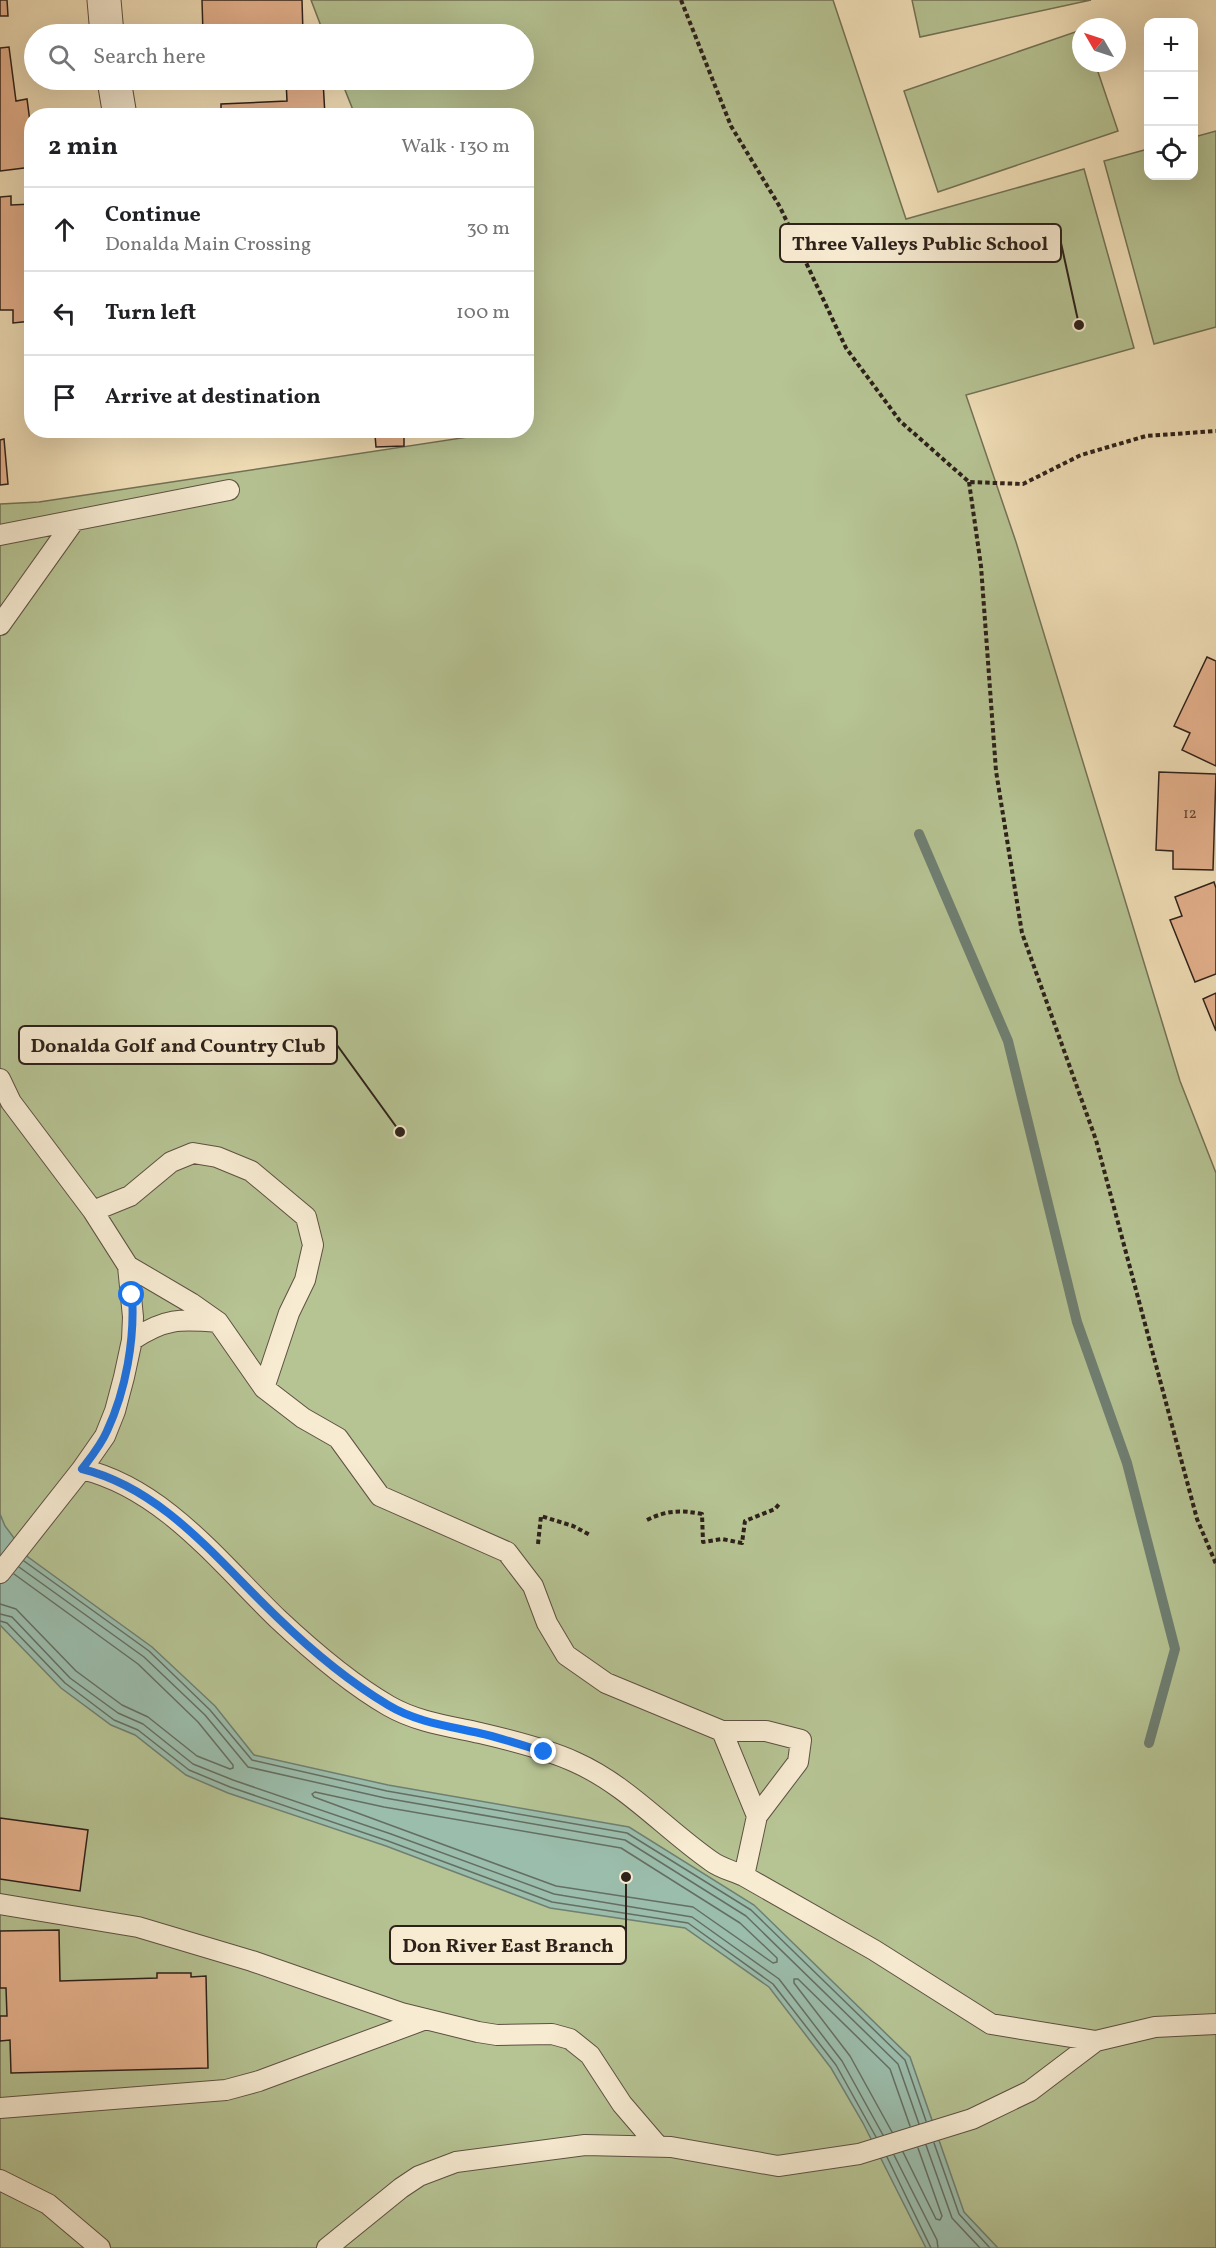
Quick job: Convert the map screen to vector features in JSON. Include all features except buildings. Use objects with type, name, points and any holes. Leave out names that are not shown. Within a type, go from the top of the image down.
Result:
[{"type":"street","points":[[105,0],[106,24]]},
{"type":"street","points":[[116,90],[119,108]]},
{"type":"lane","points":[[0,535],[229,490]]},
{"type":"lane","points":[[0,625],[74,521]]},
{"type":"lane","points":[[0,1573],[82,1469],[108,1429],[117,1403],[132,1340],[133,1317],[128,1266],[93,1211],[1,1086]]},
{"type":"lane","points":[[93,1211],[130,1196],[171,1162],[193,1154],[217,1157],[251,1171],[306,1217],[313,1245],[304,1280],[289,1312],[264,1388]]},
{"type":"lane","points":[[128,1266],[191,1303],[218,1322],[264,1388],[303,1418],[338,1438],[380,1496],[507,1552],[533,1586],[547,1623],[566,1655],[606,1683],[722,1731],[766,1731],[801,1740],[798,1762],[757,1816],[744,1876]]},
{"type":"lane","points":[[132,1340],[151,1327],[179,1319],[218,1322]]},
{"type":"lane","points":[[82,1469],[103,1474],[138,1491],[176,1519],[279,1620],[329,1664],[389,1706],[429,1723],[481,1733],[575,1762],[617,1786],[712,1862],[744,1876],[874,1950],[991,2024],[1096,2041]]},
{"type":"lane","points":[[722,1731],[757,1816]]},
{"type":"lane","points":[[0,1904],[109,1922],[169,1935],[252,1961],[400,2013],[497,2035],[552,2034],[570,2039],[590,2055],[622,2104],[658,2146]]},
{"type":"lane","points":[[0,2108],[226,2090],[259,2081],[426,2019]]},
{"type":"lane","points":[[327,2248],[419,2176],[456,2162],[585,2145],[658,2146],[778,2166],[859,2154],[972,2119],[1030,2091],[1096,2041],[1155,2026],[1216,2024]]},
{"type":"lane","points":[[0,2180],[48,2204],[100,2248]]},
{"type":"path","points":[[681,0],[731,126],[780,207],[846,348],[900,421],[969,482],[1023,484],[1081,455],[1146,436],[1216,431]]},
{"type":"path","points":[[969,482],[981,566],[996,771],[1022,933],[1096,1140],[1197,1519],[1216,1564]]},
{"type":"path","points":[[647,1520],[664,1512],[681,1510],[702,1514],[703,1542],[722,1539],[742,1543],[745,1521],[775,1509],[780,1503]]},
{"type":"path","points":[[541,1516],[573,1526],[590,1535]]},
{"type":"shaded area","points":[[311,0],[833,0],[906,219],[1084,169],[1134,348],[966,395],[1016,542],[1180,1081],[1216,1173],[1216,2248],[0,2248],[0,504],[39,502],[462,438],[534,438],[534,108],[352,108],[345,90],[534,90],[534,24],[320,24]]},
{"type":"shaded area","points":[[912,0],[1091,0],[920,37]]},
{"type":"shaded area","points":[[1072,33],[1072,72],[1098,72],[1118,131],[938,192],[904,91]]},
{"type":"shaded area","points":[[1216,131],[1216,327],[1154,344],[1104,161],[1144,150],[1144,180],[1198,180],[1198,136]]},
{"type":"water","points":[[0,1514],[5,1526],[28,1557],[152,1647],[215,1706],[254,1755],[388,1785],[629,1827],[754,1905],[910,2057],[964,2212],[998,2248],[926,2248],[863,2123],[831,2068],[769,1987],[685,1928],[550,1908],[386,1846],[228,1793],[186,1775],[135,1735],[111,1725],[61,1688],[0,1625]]},
{"type":"waterway","points":[[919,834],[1008,1041],[1077,1322],[1127,1463],[1175,1649],[1149,1743]]},
{"type":"place","name":"Three Valleys Public School","points":[[1079,325]]},
{"type":"place","name":"Donalda Golf and Country Club","points":[[400,1132]]},
{"type":"place","name":"Don River East Branch","points":[[626,1877]]},
{"type":"route","points":[[132,1295],[132,1340],[117,1403],[105,1436],[82,1469],[103,1474],[138,1491],[176,1519],[279,1620],[329,1664],[389,1706],[429,1723],[481,1733],[544,1752]]}]
